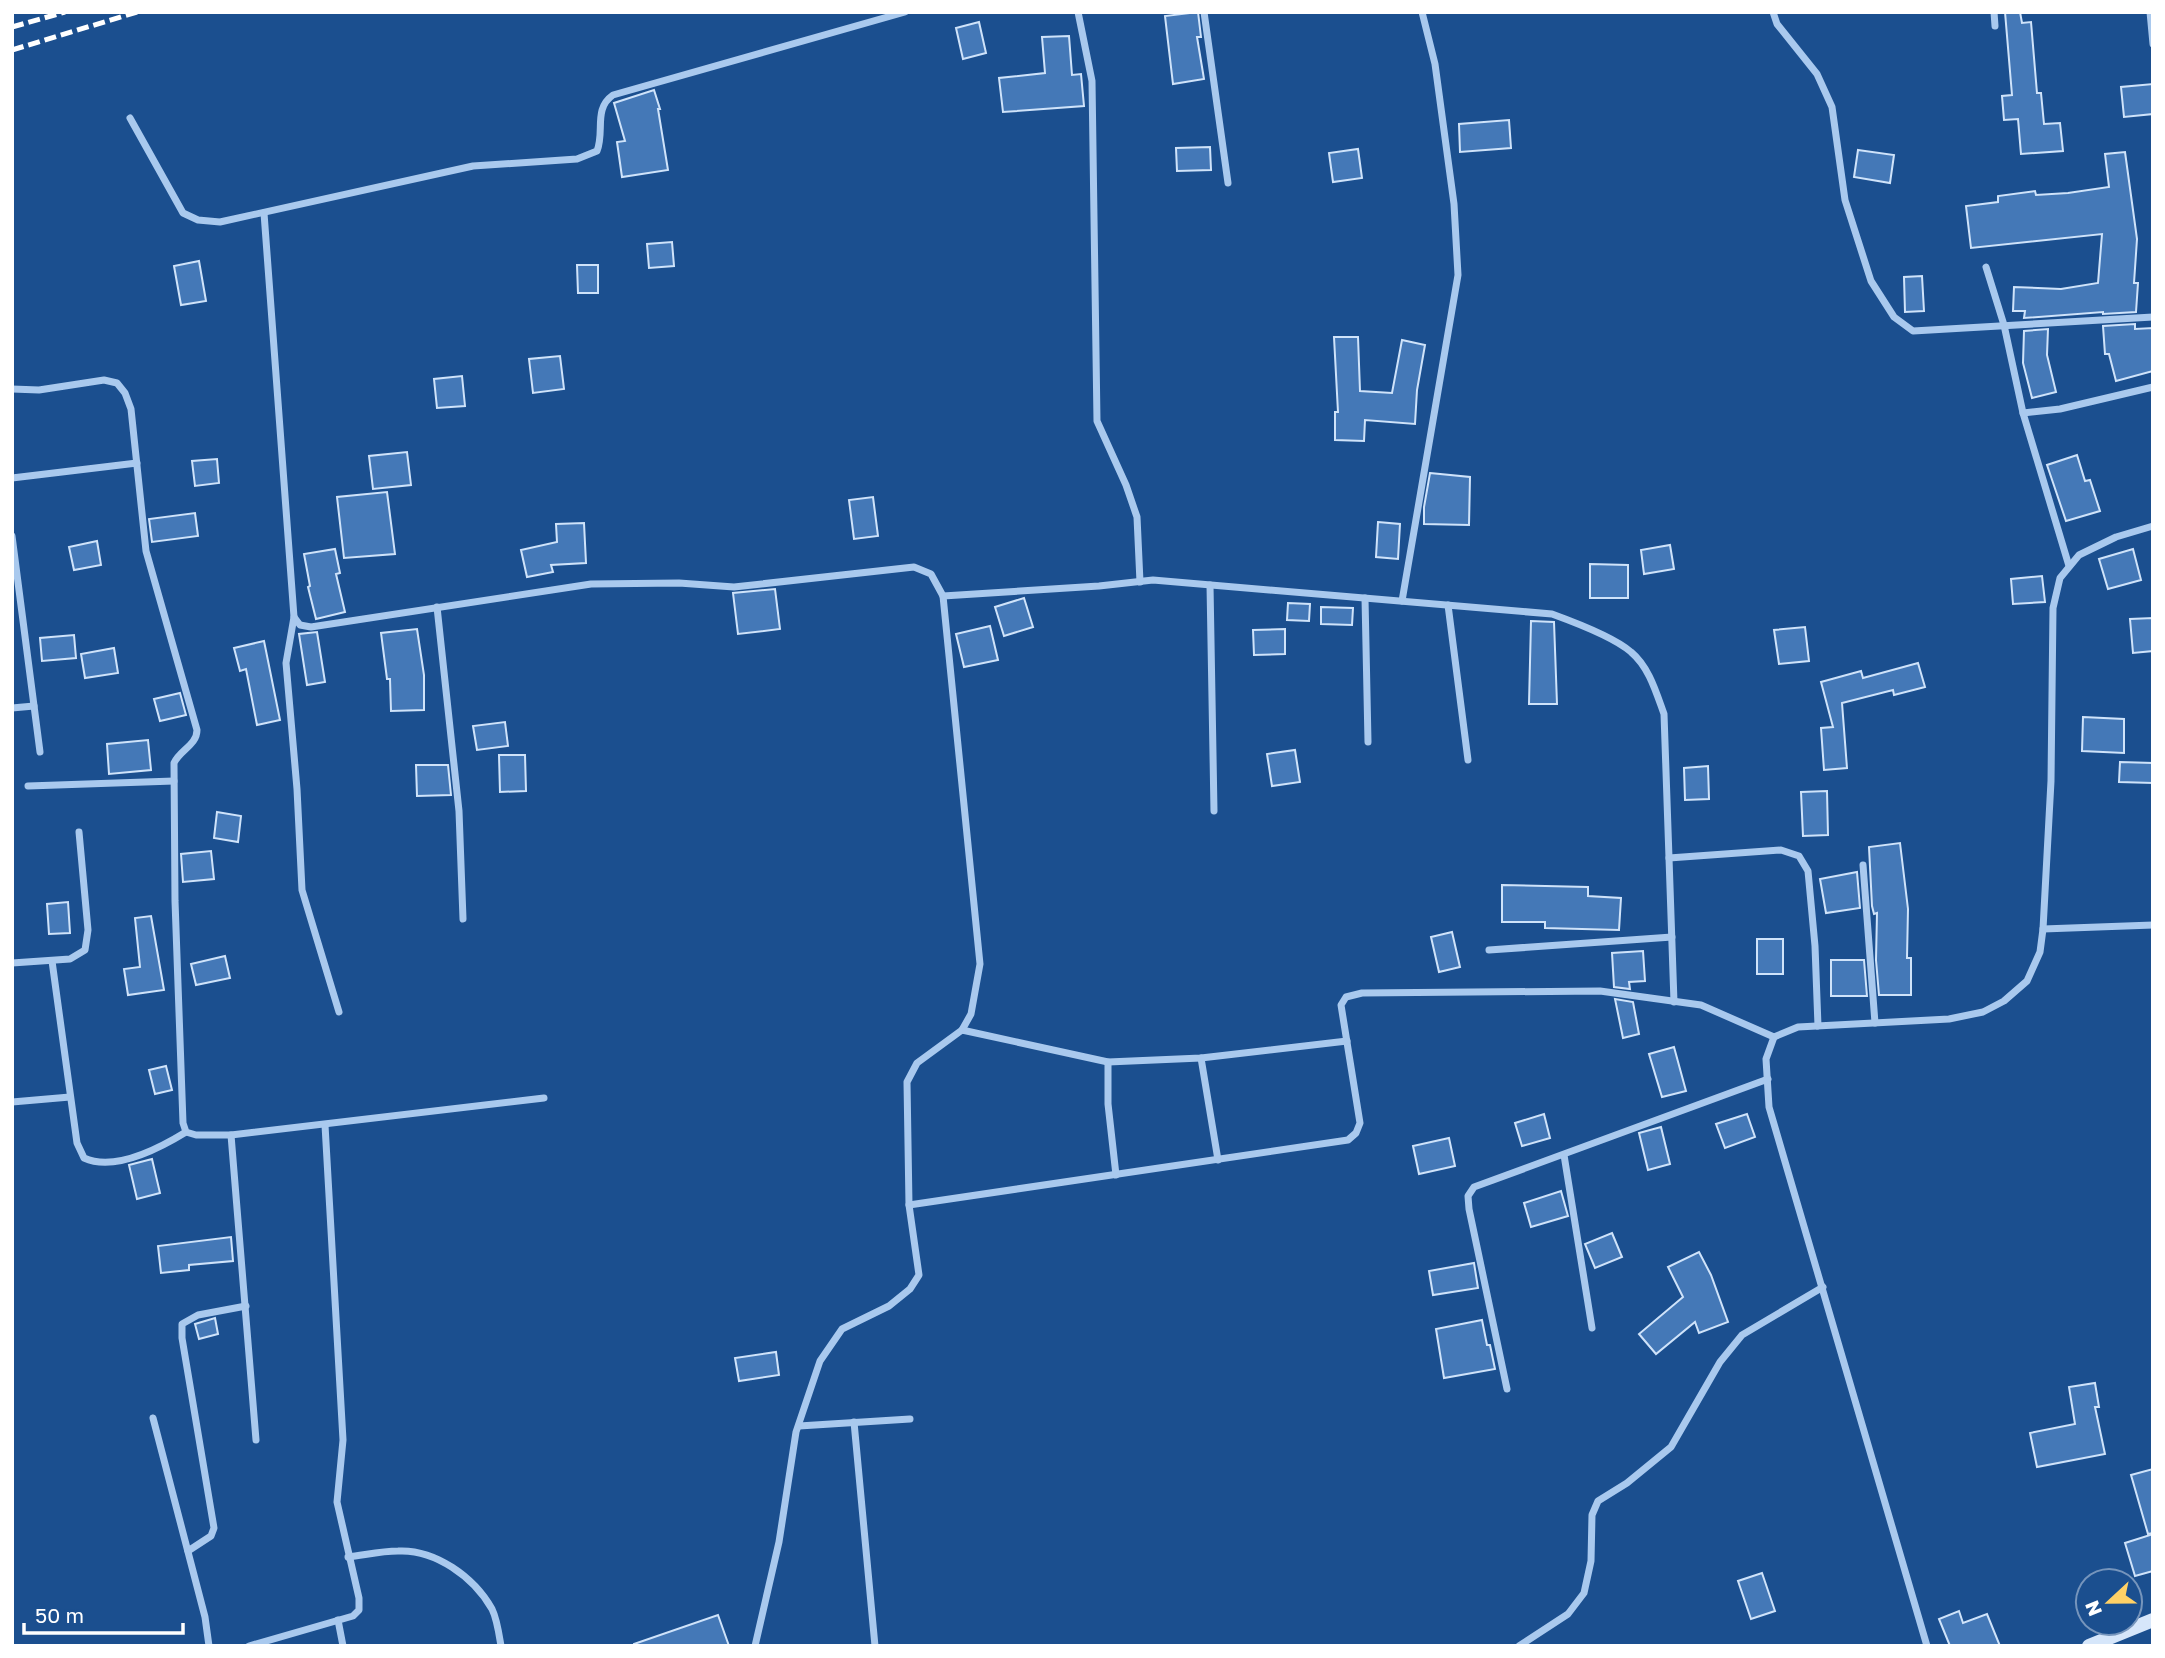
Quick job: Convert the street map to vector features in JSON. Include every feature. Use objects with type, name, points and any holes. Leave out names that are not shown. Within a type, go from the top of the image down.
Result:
[{"type":"street","points":[[130,118],[183,213],[198,220],[220,222],[473,166],[577,159],[597,152],[601,140],[600,113],[604,101],[612,95],[905,12]]},
{"type":"street","points":[[1078,12],[1092,82],[1097,421],[1126,485],[1137,517],[1140,582]]},
{"type":"street","points":[[1204,12],[1228,183]]},
{"type":"street","points":[[1402,601],[1458,275],[1454,204],[1435,64],[1422,12]]},
{"type":"street","points":[[1773,12],[1777,24],[1817,74],[1832,107],[1845,200],[1871,281],[1894,317],[1913,331],[2153,317]]},
{"type":"street","points":[[1994,12],[1995,26]]},
{"type":"street","points":[[2150,12],[2153,44]]},
{"type":"street","points":[[264,213],[294,617],[286,663],[297,789],[302,890],[339,1012]]},
{"type":"street","points":[[1986,267],[2004,326],[2023,413],[2069,566]]},
{"type":"street","points":[[12,389],[39,390],[104,380],[117,383],[125,393],[131,409],[146,551],[197,730],[197,737],[177,755],[174,763],[175,901],[183,1123],[186,1132]]},
{"type":"street","points":[[2023,413],[2060,409],[2153,387]]},
{"type":"street","points":[[12,478],[137,463]]},
{"type":"street","points":[[909,1205],[1348,1140],[1356,1133],[1360,1123],[1341,1005],[1346,997],[1362,993],[1600,991],[1701,1005],[1774,1037],[1798,1027],[1949,1019],[1983,1012],[2004,1002],[2027,981],[2040,951],[2043,929],[2051,781],[2053,608],[2060,578],[2080,555],[2116,537],[2153,526]]},
{"type":"street","points":[[12,536],[40,752]]},
{"type":"street","points":[[294,617],[300,625],[312,626],[591,584],[679,583],[734,587],[914,566],[931,574],[943,596],[980,964],[971,1014],[962,1030],[917,1063],[907,1082],[909,1205],[919,1275],[911,1289],[888,1306],[842,1329],[820,1361],[799,1426],[779,1542],[755,1646]]},
{"type":"street","points":[[943,596],[1153,580],[1552,614],[1585,626],[1631,652],[1652,680],[1664,714],[1674,1002]]},
{"type":"street","points":[[1210,585],[1214,811]]},
{"type":"street","points":[[1365,598],[1368,742]]},
{"type":"street","points":[[1448,605],[1468,760]]},
{"type":"street","points":[[437,607],[459,811],[463,919]]},
{"type":"street","points":[[12,708],[34,706]]},
{"type":"street","points":[[28,786],[174,781]]},
{"type":"street","points":[[12,963],[70,959],[85,950],[88,930],[79,832]]},
{"type":"street","points":[[1669,858],[1781,850],[1799,856],[1808,871],[1815,946],[1818,1026]]},
{"type":"street","points":[[1863,865],[1875,1023]]},
{"type":"street","points":[[2043,929],[2153,925]]},
{"type":"street","points":[[1489,950],[1672,937]]},
{"type":"street","points":[[52,961],[77,1143],[84,1158],[92,1162],[112,1162],[157,1150],[186,1132],[196,1135],[231,1135],[544,1098]]},
{"type":"street","points":[[962,1030],[1108,1062],[1201,1058],[1347,1041]]},
{"type":"street","points":[[1774,1037],[1766,1059],[1769,1107],[1927,1646]]},
{"type":"street","points":[[1201,1058],[1218,1160]]},
{"type":"street","points":[[1108,1062],[1108,1104],[1116,1175]]},
{"type":"street","points":[[1507,1389],[1469,1209],[1468,1196],[1474,1186],[1768,1079]]},
{"type":"street","points":[[12,1102],[70,1097]]},
{"type":"street","points":[[249,1646],[353,1616],[359,1610],[359,1598],[337,1502],[343,1440],[324,1125]]},
{"type":"street","points":[[231,1135],[256,1440]]},
{"type":"street","points":[[1564,1155],[1592,1328]]},
{"type":"street","points":[[1519,1646],[1568,1614],[1584,1593],[1591,1561],[1592,1515],[1598,1501],[1627,1483],[1671,1447],[1720,1362],[1742,1335],[1822,1287]]},
{"type":"street","points":[[188,1551],[211,1536],[214,1528],[182,1338],[182,1324],[198,1315],[246,1306]]},
{"type":"street","points":[[153,1418],[205,1617],[209,1646]]},
{"type":"street","points":[[799,1426],[909,1419]]},
{"type":"street","points":[[854,1422],[874,1646]]},
{"type":"street","points":[[348,1557],[399,1550],[420,1553],[442,1562],[468,1578],[484,1597],[493,1611],[501,1646]]},
{"type":"street","points":[[338,1620],[343,1646]]},
{"type":"street","points":[[2089,1646],[2153,1620]]},
{"type":"building","points":[[1198,12],[1201,37],[1197,37],[1204,79],[1173,84],[1165,16]]},
{"type":"building","points":[[2005,12],[2020,12],[2022,23],[2031,22],[2037,93],[2041,93],[2044,124],[2060,123],[2063,151],[2021,154],[2018,119],[2004,120],[2002,96],[2012,95]]},
{"type":"building","points":[[979,22],[986,53],[963,59],[956,28]]},
{"type":"building","points":[[1069,36],[1072,75],[1081,74],[1084,106],[1003,112],[999,78],[1045,73],[1042,37]]},
{"type":"building","points":[[2153,84],[2153,114],[2124,117],[2121,87]]},
{"type":"building","points":[[654,90],[660,109],[668,170],[622,177],[617,142],[625,141],[614,103]]},
{"type":"building","points":[[1509,120],[1511,148],[1460,152],[1459,124]]},
{"type":"building","points":[[1210,147],[1211,170],[1177,171],[1176,148]]},
{"type":"building","points":[[1358,149],[1362,178],[1333,182],[1329,153]]},
{"type":"building","points":[[1858,150],[1894,155],[1890,183],[1854,177]]},
{"type":"building","points":[[2125,152],[2137,239],[2134,283],[2138,283],[2136,312],[2024,318],[2025,311],[2013,311],[2014,287],[2061,289],[2098,283],[2102,234],[1971,248],[1966,206],[1998,202],[1998,196],[2035,191],[2036,195],[2109,187],[2105,154]]},
{"type":"building","points":[[672,242],[674,266],[649,268],[647,244]]},
{"type":"building","points":[[199,261],[206,301],[181,305],[174,266]]},
{"type":"building","points":[[577,265],[598,265],[598,293],[578,293]]},
{"type":"building","points":[[1922,276],[1924,311],[1905,312],[1904,277]]},
{"type":"building","points":[[2135,324],[2135,329],[2153,328],[2153,371],[2116,381],[2109,354],[2105,354],[2103,326]]},
{"type":"building","points":[[2048,329],[2047,355],[2056,392],[2032,398],[2023,363],[2024,331]]},
{"type":"building","points":[[1334,337],[1358,337],[1360,391],[1392,393],[1402,340],[1425,345],[1417,390],[1415,424],[1365,420],[1364,441],[1335,440],[1335,412],[1338,412]]},
{"type":"building","points":[[560,356],[564,389],[533,393],[529,359]]},
{"type":"building","points":[[462,376],[465,406],[437,408],[434,379]]},
{"type":"building","points":[[407,452],[411,485],[373,489],[369,456]]},
{"type":"building","points":[[2077,455],[2085,481],[2090,480],[2100,511],[2066,521],[2047,465]]},
{"type":"building","points":[[217,459],[219,483],[195,486],[192,461]]},
{"type":"building","points":[[1430,473],[1470,477],[1469,525],[1424,524]]},
{"type":"building","points":[[387,492],[395,554],[344,558],[337,497]]},
{"type":"building","points":[[873,497],[878,536],[854,539],[849,500]]},
{"type":"building","points":[[195,513],[198,536],[152,542],[149,519]]},
{"type":"building","points":[[1378,522],[1400,524],[1398,559],[1376,557]]},
{"type":"building","points":[[584,523],[586,563],[551,565],[553,572],[527,577],[521,550],[557,542],[556,524]]},
{"type":"building","points":[[97,541],[101,565],[74,570],[69,547]]},
{"type":"building","points":[[1670,545],[1674,569],[1644,574],[1641,550]]},
{"type":"building","points":[[335,549],[340,573],[336,574],[345,612],[316,619],[304,554]]},
{"type":"building","points":[[2133,549],[2141,580],[2108,589],[2099,559]]},
{"type":"building","points":[[1590,564],[1628,565],[1628,598],[1590,598]]},
{"type":"building","points":[[2042,576],[2045,602],[2013,604],[2011,579]]},
{"type":"building","points":[[775,589],[780,629],[738,634],[733,593]]},
{"type":"building","points":[[1024,598],[1033,627],[1004,636],[995,607]]},
{"type":"building","points":[[1288,603],[1310,604],[1309,621],[1287,620]]},
{"type":"building","points":[[1321,607],[1353,608],[1352,625],[1321,624]]},
{"type":"building","points":[[2153,618],[2153,651],[2133,653],[2130,619]]},
{"type":"building","points":[[1531,621],[1554,622],[1557,704],[1529,704]]},
{"type":"building","points":[[990,626],[998,660],[964,667],[956,634]]},
{"type":"building","points":[[1805,627],[1809,661],[1779,664],[1774,630]]},
{"type":"building","points":[[417,629],[424,675],[424,710],[391,711],[390,679],[387,679],[381,633]]},
{"type":"building","points":[[1285,629],[1285,654],[1254,655],[1253,630]]},
{"type":"building","points":[[317,632],[325,682],[307,685],[299,634]]},
{"type":"building","points":[[74,635],[76,658],[42,661],[40,638]]},
{"type":"building","points":[[264,641],[280,720],[257,725],[246,669],[240,671],[234,648]]},
{"type":"building","points":[[114,648],[118,673],[85,678],[81,654]]},
{"type":"building","points":[[1918,663],[1925,687],[1894,695],[1893,690],[1842,703],[1847,768],[1824,770],[1821,728],[1833,727],[1821,682],[1861,671],[1863,678]]},
{"type":"building","points":[[180,693],[186,715],[160,721],[154,699]]},
{"type":"building","points":[[2083,717],[2124,719],[2124,753],[2082,751]]},
{"type":"building","points":[[505,722],[508,746],[477,750],[473,726]]},
{"type":"building","points":[[148,740],[151,770],[109,774],[107,744]]},
{"type":"building","points":[[1295,750],[1300,782],[1272,786],[1267,754]]},
{"type":"building","points":[[499,755],[525,755],[526,791],[500,792]]},
{"type":"building","points":[[2120,762],[2153,763],[2153,783],[2119,782]]},
{"type":"building","points":[[416,765],[448,765],[451,795],[417,796]]},
{"type":"building","points":[[1708,766],[1709,799],[1685,800],[1684,768]]},
{"type":"building","points":[[1827,791],[1828,835],[1803,836],[1801,792]]},
{"type":"building","points":[[217,812],[241,816],[238,842],[214,838]]},
{"type":"building","points":[[1900,843],[1908,909],[1907,958],[1911,958],[1911,995],[1879,995],[1876,960],[1877,913],[1874,914],[1872,906],[1869,847]]},
{"type":"building","points":[[211,851],[214,879],[183,882],[181,854]]},
{"type":"building","points":[[1857,872],[1860,908],[1826,913],[1820,879]]},
{"type":"building","points":[[1502,885],[1588,887],[1588,896],[1621,898],[1619,930],[1545,928],[1545,922],[1502,922]]},
{"type":"building","points":[[68,902],[70,933],[49,934],[47,904]]},
{"type":"building","points":[[151,916],[164,990],[128,995],[124,969],[140,967],[135,918]]},
{"type":"building","points":[[1452,932],[1460,967],[1439,972],[1431,937]]},
{"type":"building","points":[[1757,939],[1783,939],[1783,974],[1757,974]]},
{"type":"building","points":[[1643,951],[1645,981],[1629,982],[1630,989],[1614,987],[1612,953]]},
{"type":"building","points":[[225,956],[230,978],[196,985],[191,964]]},
{"type":"building","points":[[1831,960],[1864,960],[1867,996],[1831,996]]},
{"type":"building","points":[[1615,999],[1633,1002],[1639,1034],[1623,1038]]},
{"type":"building","points":[[1674,1047],[1686,1091],[1662,1097],[1649,1054]]},
{"type":"building","points":[[166,1066],[172,1090],[155,1094],[149,1070]]},
{"type":"building","points":[[1544,1114],[1550,1138],[1522,1146],[1515,1123]]},
{"type":"building","points":[[1747,1114],[1755,1137],[1725,1148],[1716,1124]]},
{"type":"building","points":[[1661,1127],[1670,1164],[1648,1170],[1639,1133]]},
{"type":"building","points":[[1449,1138],[1455,1166],[1419,1174],[1413,1146]]},
{"type":"building","points":[[152,1159],[160,1193],[137,1199],[129,1165]]},
{"type":"building","points":[[1561,1191],[1568,1216],[1531,1227],[1524,1203]]},
{"type":"building","points":[[1612,1233],[1622,1257],[1595,1268],[1585,1244]]},
{"type":"building","points":[[231,1237],[233,1261],[189,1265],[189,1270],[161,1273],[158,1246]]},
{"type":"building","points":[[1699,1252],[1711,1275],[1728,1322],[1699,1333],[1695,1322],[1656,1354],[1639,1334],[1683,1297],[1668,1267]]},
{"type":"building","points":[[1474,1263],[1478,1288],[1433,1295],[1429,1271]]},
{"type":"building","points":[[215,1318],[218,1334],[199,1339],[195,1324]]},
{"type":"building","points":[[1482,1320],[1495,1369],[1444,1378],[1436,1329]]},
{"type":"building","points":[[776,1352],[779,1375],[739,1381],[735,1358]]},
{"type":"building","points":[[2095,1383],[2099,1407],[2095,1407],[2105,1454],[2037,1467],[2030,1433],[2075,1424],[2069,1387]]},
{"type":"building","points":[[2153,1469],[2153,1533],[2148,1534],[2131,1475]]},
{"type":"building","points":[[2153,1534],[2153,1571],[2144,1574],[2144,1567],[2132,1567],[2125,1543]]},
{"type":"building","points":[[1762,1573],[1775,1611],[1751,1619],[1738,1581]]},
{"type":"building","points":[[1959,1611],[1963,1623],[1987,1614],[2000,1646],[1950,1646],[1939,1619]]},
{"type":"building","points":[[718,1615],[729,1646],[634,1646],[634,1644]]},
{"type":"railway","points":[[12,27],[65,12]]},
{"type":"railway","points":[[12,50],[137,12]]}]
